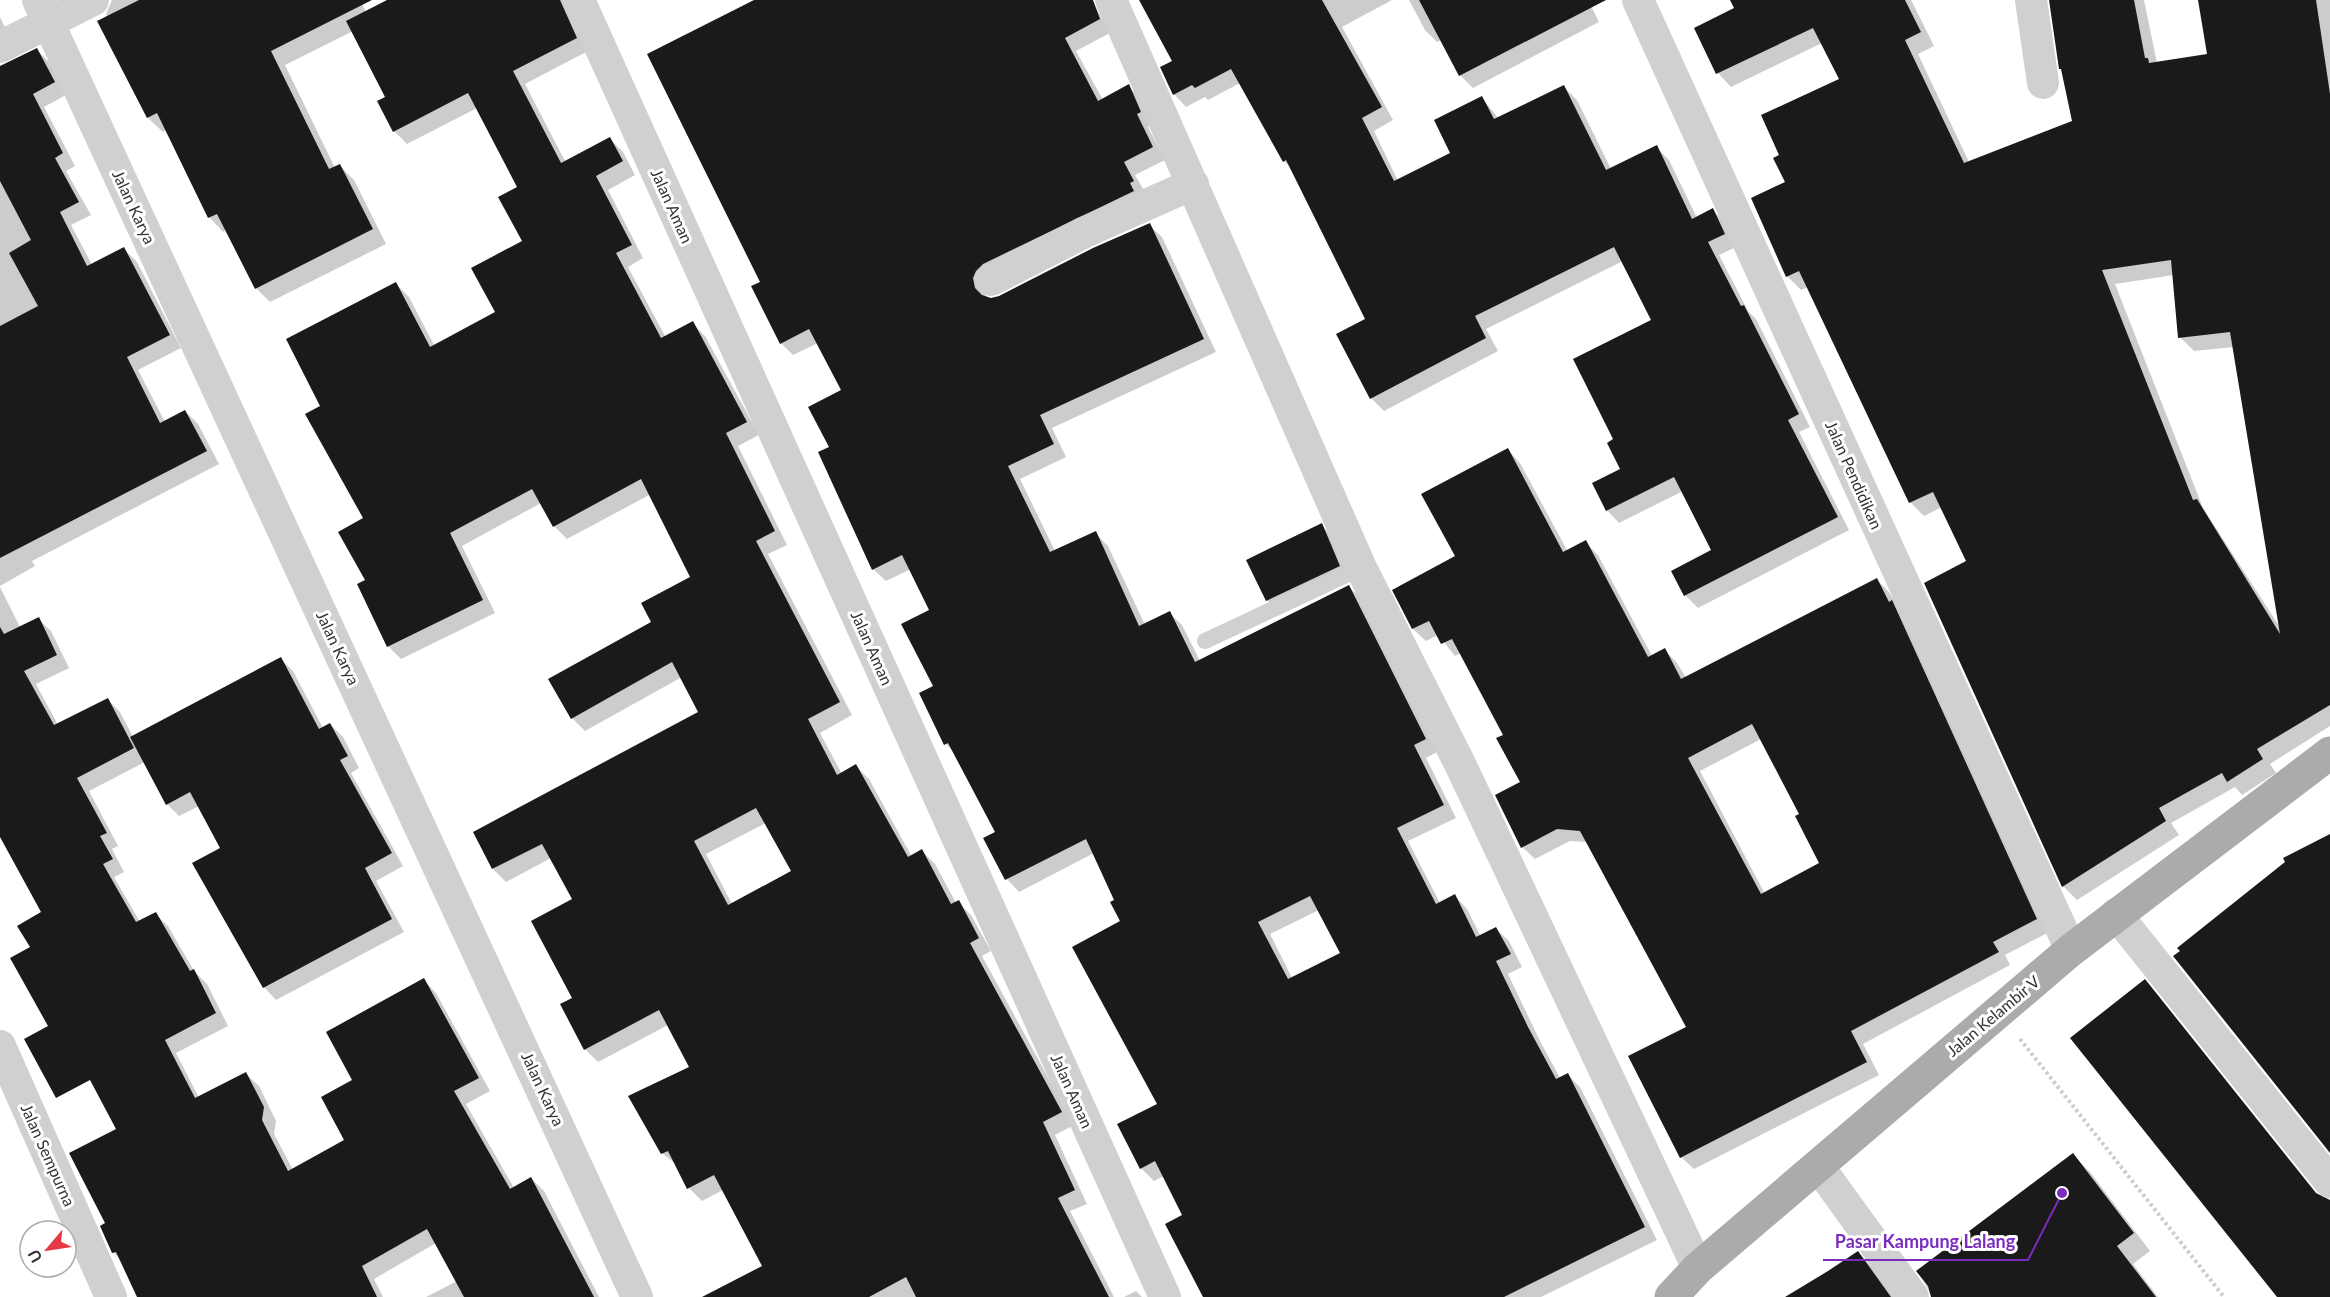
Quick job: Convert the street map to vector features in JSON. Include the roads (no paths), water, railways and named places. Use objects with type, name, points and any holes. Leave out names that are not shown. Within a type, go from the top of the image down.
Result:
[{"type":"main road","name":"Jalan Kelambir V","points":[[1671,1297],[1698,1268],[2071,950],[2330,753]]},
{"type":"street","points":[[0,47],[43,11],[93,0]]},
{"type":"street","name":"Jalan Aman","points":[[579,0],[1165,1297]]},
{"type":"street","points":[[1110,0],[1361,568],[1460,764],[1698,1268]]},
{"type":"street","name":"Jalan Pendidikan","points":[[1638,0],[2071,950]]},
{"type":"street","points":[[2031,0],[2043,84]]},
{"type":"street","name":"Jalan Karya","points":[[43,11],[637,1297]]},
{"type":"street","points":[[991,280],[1085,232],[1193,184]]},
{"type":"street","points":[[2116,914],[2330,1182]]},
{"type":"street","name":"Jalan Sempurna","points":[[0,1046],[111,1297]]},
{"type":"street","points":[[1818,1166],[1913,1297]]},
{"type":"lane","points":[[1205,641],[1361,568]]},
{"type":"place","name":"Pasar Kampung Lalang","points":[[2062,1193]]}]
